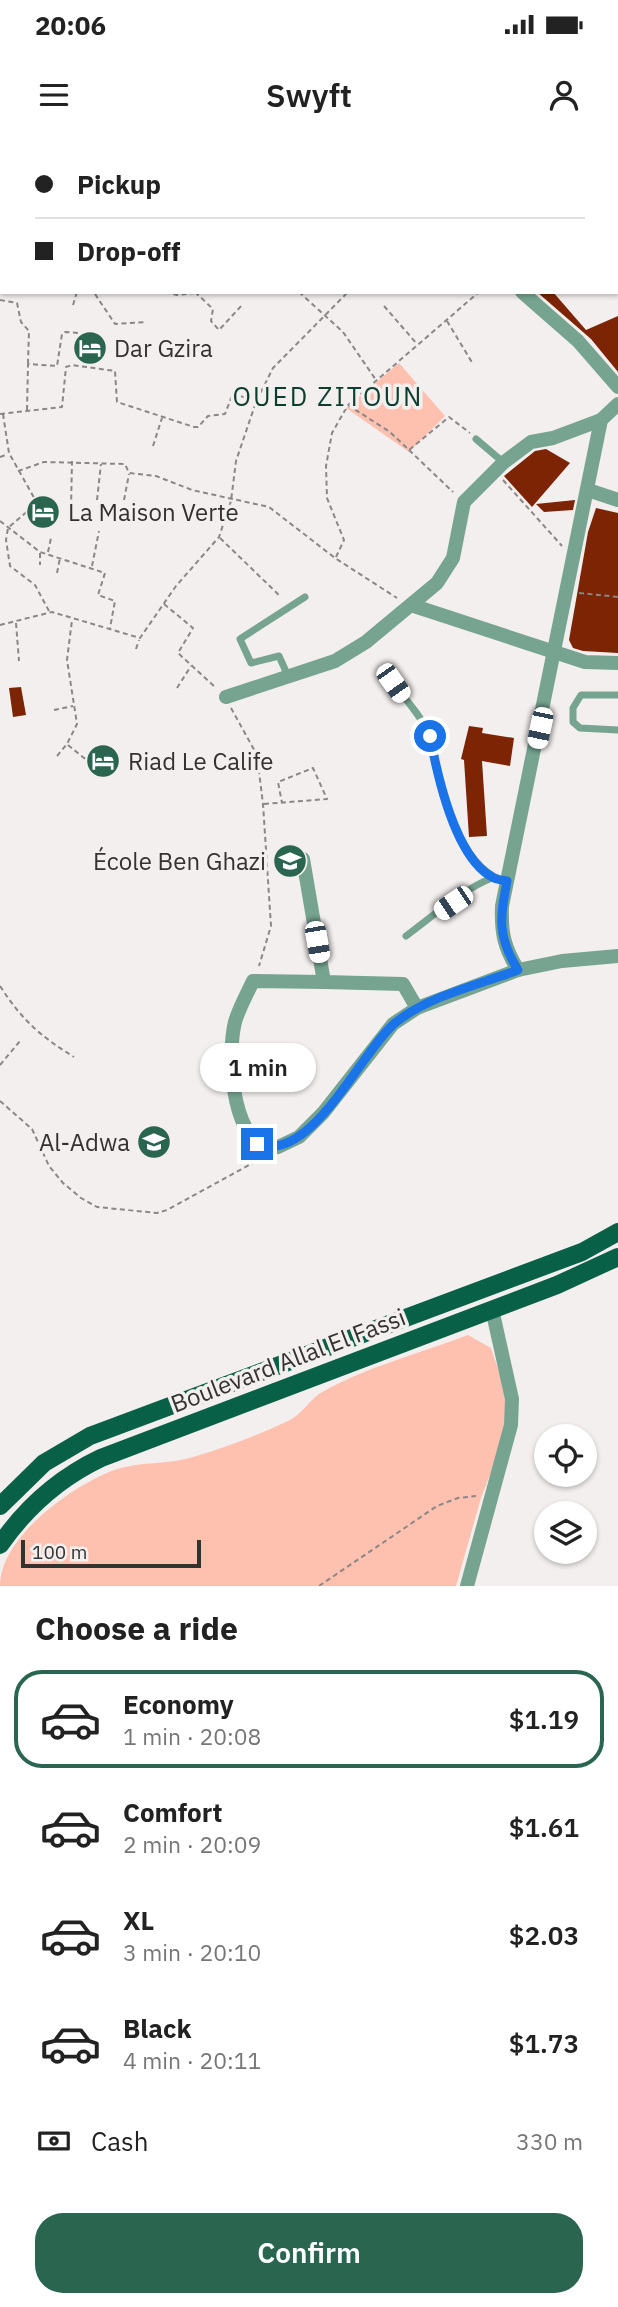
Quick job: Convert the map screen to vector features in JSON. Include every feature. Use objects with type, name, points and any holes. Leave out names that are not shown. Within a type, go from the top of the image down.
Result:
[{"type":"main road","name":"Boulevard Allal El Fassi","points":[[0,1506],[44,1463],[90,1436],[582,1252],[618,1232]]},
{"type":"main road","name":"Boulevard Allal El Fassi","points":[[0,1545],[45,1493],[91,1463],[492,1309],[618,1257]]},
{"type":"street","points":[[524,294],[578,341],[618,387]]},
{"type":"street","points":[[226,698],[335,661],[366,642],[437,583],[453,558],[464,502],[499,467],[531,442],[553,438],[601,420],[618,404]]},
{"type":"street","points":[[518,970],[504,947],[501,931],[507,881],[601,420]]},
{"type":"street","points":[[588,490],[618,500]]},
{"type":"street","points":[[411,605],[585,662],[618,663]]},
{"type":"street","points":[[303,859],[324,982]]},
{"type":"street","points":[[416,1008],[403,984],[253,981],[235,1020],[233,1041],[239,1114],[247,1133],[257,1144],[266,1148],[278,1147],[299,1138],[323,1113],[393,1024],[416,1008],[518,970],[562,961],[618,956]]},
{"type":"street","points":[[467,1586],[512,1411],[492,1309]]},
{"type":"lane","points":[[476,439],[499,467]]},
{"type":"lane","points":[[288,676],[279,656],[251,663],[240,639],[305,597]]},
{"type":"lane","points":[[393,683],[430,736],[436,769],[457,830],[471,857],[492,877],[507,881]]},
{"type":"lane","points":[[618,695],[580,695],[573,708],[573,722],[580,728],[618,730]]},
{"type":"lane","points":[[406,936],[453,903],[472,885],[492,877]]},
{"type":"path","points":[[73,305],[76,294]]},
{"type":"path","points":[[96,294],[115,324],[146,322]]},
{"type":"path","points":[[197,294],[213,309],[211,321],[219,330],[243,304]]},
{"type":"path","points":[[301,294],[343,332],[376,381]]},
{"type":"path","points":[[136,649],[139,638],[163,603],[219,537],[231,501],[236,461],[256,402],[273,368],[346,294]]},
{"type":"path","points":[[335,558],[344,540],[327,498],[326,466],[332,433],[348,405],[477,294]]},
{"type":"path","points":[[0,300],[18,303],[20,320],[29,331],[27,411]]},
{"type":"path","points":[[384,306],[418,345]]},
{"type":"path","points":[[446,320],[473,364]]},
{"type":"path","points":[[28,364],[57,366],[62,334],[79,333]]},
{"type":"path","points":[[50,612],[35,585],[11,568],[6,540],[8,528],[37,503],[9,453],[1,414],[62,407],[66,367],[72,365],[115,371],[117,402],[198,426],[208,416],[225,414],[233,393],[256,402]]},
{"type":"path","points":[[348,405],[383,427],[464,502]]},
{"type":"path","points":[[152,446],[162,417]]},
{"type":"path","points":[[409,450],[449,417],[476,439]]},
{"type":"path","points":[[0,457],[9,453]]},
{"type":"path","points":[[19,471],[44,462],[72,460],[127,464],[129,473],[124,500]]},
{"type":"path","points":[[71,509],[72,460]]},
{"type":"path","points":[[97,500],[101,463]]},
{"type":"path","points":[[499,467],[562,546],[576,552]]},
{"type":"path","points":[[129,473],[156,476],[192,491],[231,501],[243,500],[269,508],[335,558],[411,605]]},
{"type":"path","points":[[0,521],[40,552],[105,573],[98,595],[115,601],[110,628]]},
{"type":"path","points":[[92,567],[99,531]]},
{"type":"path","points":[[219,537],[281,597]]},
{"type":"path","points":[[48,553],[51,538]]},
{"type":"path","points":[[40,552],[40,565]]},
{"type":"path","points":[[57,573],[60,557]]},
{"type":"path","points":[[568,592],[618,597]]},
{"type":"path","points":[[163,603],[192,626],[178,651],[226,698],[257,755],[271,926],[266,950],[253,981]]},
{"type":"path","points":[[0,625],[50,612],[139,638]]},
{"type":"path","points":[[57,756],[67,744],[76,724],[67,660],[73,619]]},
{"type":"path","points":[[16,622],[19,661]]},
{"type":"path","points":[[177,688],[191,666]]},
{"type":"path","points":[[54,710],[74,706]]},
{"type":"path","points":[[67,744],[84,758],[116,771]]},
{"type":"path","points":[[263,804],[282,803],[327,799],[313,768],[278,782],[282,803]]},
{"type":"path","points":[[0,986],[16,1011],[39,1035],[74,1057]]},
{"type":"path","points":[[0,1065],[20,1041]]},
{"type":"path","points":[[0,1101],[32,1129],[49,1166],[63,1183],[97,1207],[157,1213],[167,1210],[242,1172],[278,1147]]},
{"type":"path","points":[[319,1586],[437,1506],[458,1498],[476,1496],[490,1501]]},
{"type":"shaded area","points":[[399,363],[445,416],[409,452],[346,408]]},
{"type":"shaded area","points":[[468,1335],[491,1348],[511,1407],[507,1431],[481,1498],[456,1586],[0,1586],[3,1568],[12,1549],[25,1532],[59,1501],[78,1488],[124,1467],[183,1459],[241,1441],[293,1418],[319,1394],[341,1382]]},
{"type":"building","points":[[539,294],[555,294],[586,330],[618,316],[618,372],[591,339]]},
{"type":"building","points":[[546,449],[570,463],[532,507],[504,476],[535,451]]},
{"type":"building","points":[[575,500],[573,510],[544,512],[536,504]]},
{"type":"building","points":[[596,508],[618,513],[618,653],[583,651],[573,648],[569,640],[588,532]]},
{"type":"building","points":[[21,687],[26,715],[13,717],[9,688]]},
{"type":"building","points":[[469,726],[483,728],[482,733],[514,738],[510,766],[482,761],[487,836],[469,837],[464,760],[461,759]]},
{"type":"place","name":"Dar Gzira","points":[[90,348]]},
{"type":"place","name":"La Maison Verte","points":[[43,512]]},
{"type":"place","name":"Riad Le Calife","points":[[103,761]]},
{"type":"place","name":"École Ben Ghazi","points":[[290,861]]},
{"type":"place","name":"Al-Adwa","points":[[154,1142]]},
{"type":"district","name":"OUED ZITOUN","points":[[328,396]]},
{"type":"route","points":[[257,1144],[266,1148],[278,1147],[299,1138],[323,1113],[393,1024],[416,1008],[518,970],[504,947],[501,931],[507,881],[492,877],[471,857],[457,830],[436,769],[430,736]]}]
